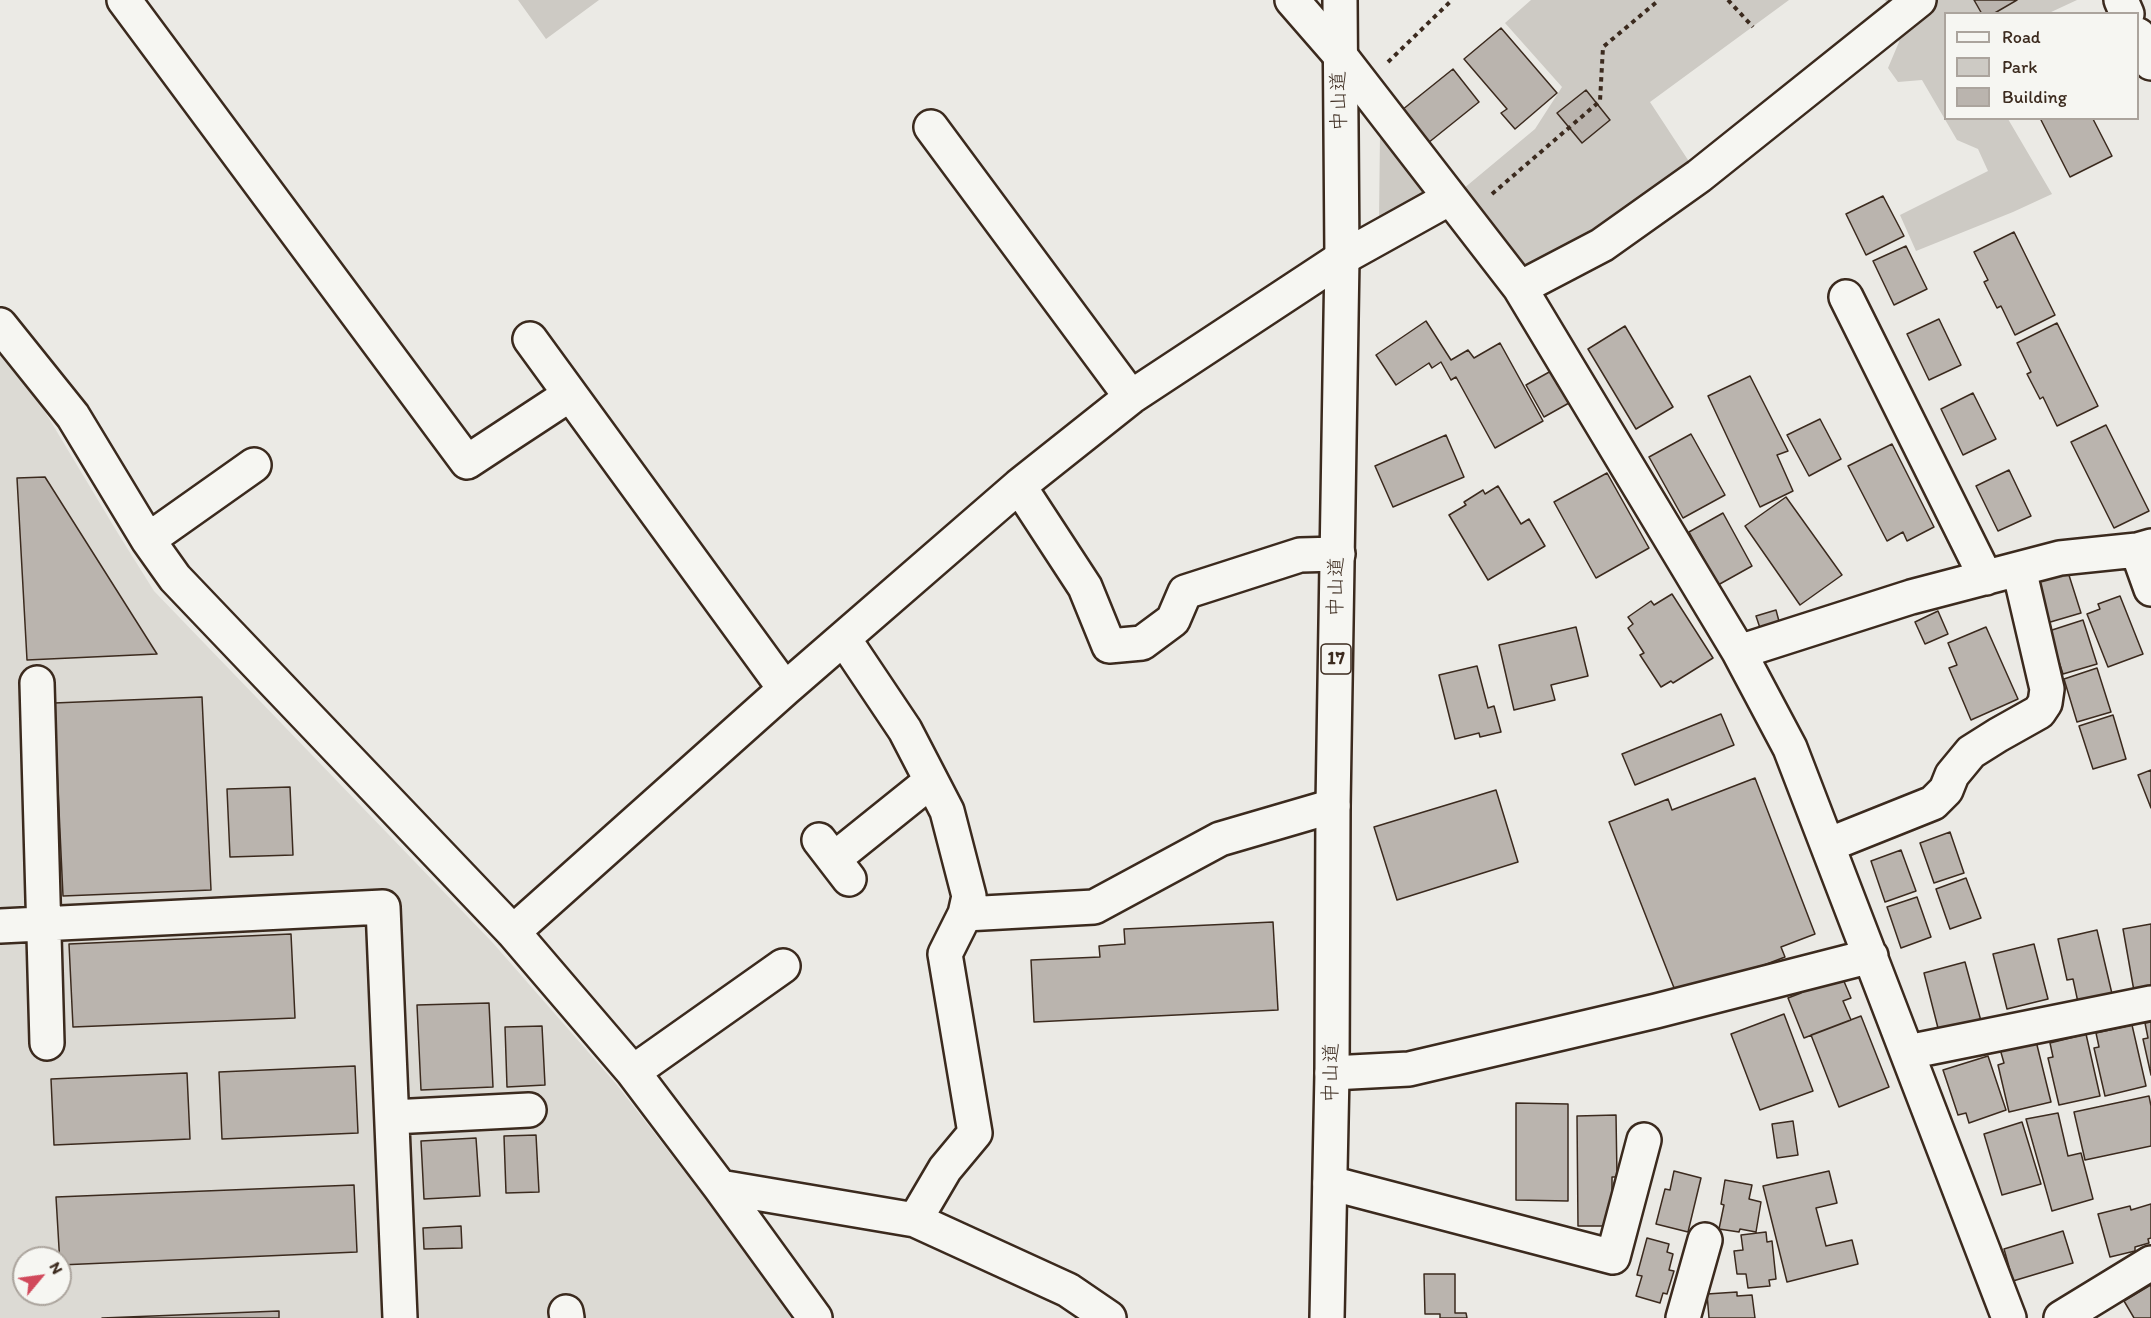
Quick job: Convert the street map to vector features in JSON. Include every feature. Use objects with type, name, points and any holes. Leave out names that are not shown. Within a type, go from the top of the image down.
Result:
[{"type":"main road","points":[[124,0],[466,462],[569,395]]},
{"type":"main road","points":[[1292,0],[1339,54],[1520,288],[1740,652],[1790,748],[2009,1318]]},
{"type":"main road","name":"中山道","points":[[1327,1318],[1342,258],[1340,0]]},
{"type":"main road","points":[[1520,288],[1602,245],[1699,176],[1919,0]]},
{"type":"main road","points":[[2139,37],[2151,63]]},
{"type":"main road","points":[[931,128],[1131,397]]},
{"type":"main road","points":[[513,932],[785,689],[1019,486],[1131,397],[1342,258],[1457,207]]},
{"type":"main road","points":[[1846,297],[1986,578]]},
{"type":"main road","points":[[0,326],[73,417],[148,540],[175,578],[513,932],[633,1072],[815,1318]]},
{"type":"main road","points":[[530,339],[785,689]]},
{"type":"main road","points":[[148,540],[254,465]]},
{"type":"main road","points":[[1019,486],[1085,587],[1108,646],[1142,643],[1173,620],[1185,592],[1300,555],[1338,554]]},
{"type":"main road","points":[[1740,652],[1911,597],[2060,558],[2144,548],[2151,589]]},
{"type":"main road","points":[[1828,845],[1933,803],[1946,790],[1952,775],[1971,752],[2039,712],[2045,703],[2047,689],[2019,569]]},
{"type":"main road","points":[[844,639],[905,730],[947,811],[969,896],[965,914],[945,954],[975,1134],[945,1169],[915,1220]]},
{"type":"main road","points":[[37,683],[47,1043]]},
{"type":"main road","points":[[834,859],[931,781]]},
{"type":"main road","points":[[965,914],[1094,908],[1220,839],[1333,806]]},
{"type":"main road","points":[[0,926],[383,907],[400,1318]]},
{"type":"main road","points":[[1332,1073],[1409,1069],[1656,1011],[1871,956]]},
{"type":"main road","points":[[633,1072],[783,966]]},
{"type":"main road","points":[[1908,1052],[2151,1003]]},
{"type":"main road","points":[[392,1117],[530,1110]]},
{"type":"main road","points":[[1330,1183],[1613,1257],[1644,1140]]},
{"type":"main road","points":[[720,1187],[915,1220],[1068,1290],[1109,1318]]},
{"type":"main road","points":[[1683,1318],[1705,1240]]},
{"type":"main road","points":[[2061,1318],[2151,1263]]},
{"type":"path","points":[[1363,86],[1452,0]]},
{"type":"path","points":[[1457,207],[1556,141],[1600,100],[1603,47],[1659,0]]},
{"type":"path","points":[[1728,0],[1753,27]]},
{"type":"shaded area","points":[[0,337],[154,591],[493,943],[617,1085],[728,1228],[793,1318],[0,1318]]},
{"type":"green space","points":[[518,0],[599,0],[546,39]]},
{"type":"green space","points":[[1531,0],[1789,0],[1650,102],[1688,160],[1684,175],[1573,251],[1524,267],[1463,189],[1535,129],[1562,87],[1505,23]]},
{"type":"green space","points":[[1885,0],[2077,0],[2051,12],[1944,12],[1944,118],[1922,80],[1898,82],[1888,68],[1899,42],[1892,10]]},
{"type":"green space","points":[[1945,120],[2009,120],[2052,194],[1916,251],[1900,215],[1988,171],[1978,149],[1957,140]]},
{"type":"green space","points":[[1380,135],[1426,192],[1379,220]]},
{"type":"building","points":[[1974,0],[2017,0],[1996,12],[1981,12]]},
{"type":"building","points":[[1501,28],[1557,93],[1515,129],[1501,113],[1507,109],[1464,59]]},
{"type":"building","points":[[1453,69],[1479,102],[1428,143],[1402,110]]},
{"type":"building","points":[[1586,90],[1610,120],[1582,143],[1557,113]]},
{"type":"building","points":[[2041,120],[2094,120],[2112,156],[2070,177]]},
{"type":"building","points":[[1883,196],[1904,236],[1866,255],[1846,214]]},
{"type":"building","points":[[2014,232],[2055,315],[2015,335],[2001,306],[1997,308],[1984,282],[1988,280],[1974,252]]},
{"type":"building","points":[[1906,246],[1927,289],[1894,305],[1873,261]]},
{"type":"building","points":[[1939,319],[1961,365],[1929,380],[1907,334]]},
{"type":"building","points":[[1426,321],[1451,360],[1468,350],[1474,358],[1500,343],[1543,421],[1495,448],[1456,377],[1451,380],[1441,362],[1432,368],[1429,363],[1396,385],[1376,355]]},
{"type":"building","points":[[2057,323],[2098,406],[2057,426],[2043,397],[2040,399],[2027,374],[2031,372],[2017,343]]},
{"type":"building","points":[[1625,326],[1673,407],[1636,429],[1588,349]]},
{"type":"building","points":[[1551,371],[1569,403],[1544,417],[1526,385]]},
{"type":"building","points":[[1750,376],[1788,451],[1777,455],[1793,491],[1760,507],[1708,396]]},
{"type":"building","points":[[1973,393],[1996,439],[1963,455],[1941,409]]},
{"type":"building","points":[[1820,419],[1841,459],[1809,476],[1787,435]]},
{"type":"building","points":[[2106,425],[2149,511],[2114,528],[2071,442]]},
{"type":"building","points":[[1691,434],[1725,495],[1683,518],[1649,457]]},
{"type":"building","points":[[1446,435],[1464,477],[1393,507],[1375,466]]},
{"type":"building","points":[[1892,444],[1934,527],[1907,541],[1903,532],[1887,541],[1848,466]]},
{"type":"building","points":[[2009,470],[2031,516],[1998,531],[1976,486]]},
{"type":"building","points":[[1607,473],[1649,548],[1596,578],[1554,502]]},
{"type":"building","points":[[45,477],[157,654],[27,660],[17,478]]},
{"type":"building","points":[[1498,486],[1521,524],[1529,519],[1545,546],[1488,580],[1449,515],[1466,505],[1464,502],[1483,490],[1485,494]]},
{"type":"building","points":[[1786,497],[1842,575],[1800,605],[1745,526]]},
{"type":"building","points":[[1723,513],[1752,566],[1718,585],[1689,532]]},
{"type":"building","points":[[2067,569],[2081,613],[2047,623],[2033,580]]},
{"type":"building","points":[[1672,594],[1713,658],[1673,683],[1671,681],[1661,687],[1640,655],[1644,653],[1628,628],[1633,624],[1628,617],[1651,601],[1654,605]]},
{"type":"building","points":[[2120,596],[2143,654],[2108,667],[2087,614],[2100,609],[2098,604]]},
{"type":"building","points":[[1776,610],[1780,625],[1761,631],[1756,616]]},
{"type":"building","points":[[1938,611],[1948,634],[1925,644],[1915,622]]},
{"type":"building","points":[[2083,620],[2097,664],[2063,674],[2049,631]]},
{"type":"building","points":[[1576,627],[1588,676],[1551,685],[1555,700],[1514,710],[1499,645]]},
{"type":"building","points":[[1986,627],[2018,699],[1971,720],[1949,668],[1957,665],[1948,643]]},
{"type":"building","points":[[1477,666],[1488,708],[1494,706],[1501,732],[1480,737],[1479,733],[1455,739],[1439,675]]},
{"type":"building","points":[[2097,668],[2111,712],[2077,722],[2064,679]]},
{"type":"building","points":[[202,697],[211,890],[63,896],[54,703]]},
{"type":"building","points":[[1721,714],[1734,745],[1635,785],[1622,754]]},
{"type":"building","points":[[2113,715],[2126,759],[2093,769],[2079,726]]},
{"type":"building","points":[[2151,770],[2151,808],[2138,775]]},
{"type":"building","points":[[1755,778],[1815,934],[1781,947],[1785,957],[1678,998],[1609,822],[1668,799],[1672,810]]},
{"type":"building","points":[[290,787],[293,855],[230,857],[227,789]]},
{"type":"building","points":[[1496,790],[1518,862],[1397,900],[1374,827]]},
{"type":"building","points":[[1950,832],[1964,873],[1934,883],[1920,843]]},
{"type":"building","points":[[1901,850],[1916,891],[1885,902],[1871,861]]},
{"type":"building","points":[[1966,878],[1981,918],[1950,929],[1936,889]]},
{"type":"building","points":[[1917,897],[1931,937],[1901,948],[1887,907]]},
{"type":"building","points":[[1273,922],[1278,1010],[1034,1022],[1031,960],[1100,957],[1099,946],[1125,944],[1124,929]]},
{"type":"building","points":[[2151,924],[2151,987],[2134,991],[2123,929]]},
{"type":"building","points":[[2097,930],[2113,998],[2079,1007],[2073,979],[2067,980],[2058,939]]},
{"type":"building","points":[[291,934],[295,1018],[73,1027],[69,944]]},
{"type":"building","points":[[2034,944],[2048,999],[2007,1009],[1993,954]]},
{"type":"building","points":[[1965,962],[1981,1021],[1939,1032],[1924,973]]},
{"type":"building","points":[[1843,979],[1851,998],[1843,1001],[1851,1020],[1804,1038],[1788,998],[1801,993],[1800,990]]},
{"type":"building","points":[[489,1003],[493,1087],[421,1090],[417,1005]]},
{"type":"building","points":[[1784,1014],[1813,1091],[1760,1110],[1731,1034]]},
{"type":"building","points":[[1861,1016],[1889,1087],[1839,1107],[1811,1035]]},
{"type":"building","points":[[2151,1022],[2151,1075],[2143,1039],[2148,1038],[2145,1023]]},
{"type":"building","points":[[2132,1025],[2146,1086],[2105,1096],[2094,1048],[2099,1047],[2096,1033]]},
{"type":"building","points":[[542,1026],[545,1085],[507,1087],[505,1027]]},
{"type":"building","points":[[2086,1034],[2100,1096],[2059,1105],[2048,1058],[2053,1057],[2050,1043]]},
{"type":"building","points":[[2036,1041],[2051,1102],[2009,1112],[1998,1065],[2004,1063],[2000,1049]]},
{"type":"building","points":[[1988,1056],[2006,1110],[1969,1123],[1966,1113],[1958,1115],[1943,1070]]},
{"type":"building","points":[[355,1066],[358,1133],[222,1139],[219,1072]]},
{"type":"building","points":[[187,1073],[190,1139],[54,1145],[51,1079]]},
{"type":"building","points":[[2149,1096],[2151,1146],[2085,1160],[2074,1112]]},
{"type":"building","points":[[1516,1103],[1568,1104],[1568,1201],[1516,1200]]},
{"type":"building","points":[[2058,1113],[2068,1156],[2081,1153],[2093,1199],[2052,1211],[2026,1119]]},
{"type":"building","points":[[1616,1115],[1617,1177],[1612,1177],[1612,1226],[1578,1226],[1577,1116]]},
{"type":"building","points":[[1793,1121],[1798,1155],[1777,1158],[1772,1124]]},
{"type":"building","points":[[2022,1122],[2041,1184],[2002,1195],[1984,1134]]},
{"type":"building","points":[[536,1135],[539,1192],[506,1193],[504,1136]]},
{"type":"building","points":[[476,1138],[480,1196],[424,1199],[421,1141]]},
{"type":"building","points":[[1674,1171],[1701,1178],[1688,1232],[1656,1224],[1665,1189],[1670,1190]]},
{"type":"building","points":[[1829,1171],[1837,1203],[1816,1208],[1826,1246],[1852,1240],[1858,1264],[1787,1282],[1763,1186]]},
{"type":"building","points":[[1725,1180],[1752,1185],[1749,1199],[1761,1202],[1756,1232],[1719,1229],[1724,1205],[1721,1204]]},
{"type":"building","points":[[354,1185],[357,1252],[72,1264],[72,1246],[59,1246],[56,1197]]},
{"type":"building","points":[[2151,1204],[2149,1243],[2135,1247],[2135,1251],[2110,1257],[2098,1214],[2130,1206],[2131,1210]]},
{"type":"building","points":[[461,1226],[462,1248],[424,1249],[423,1228]]},
{"type":"building","points":[[2063,1231],[2073,1263],[2013,1281],[2004,1249]]},
{"type":"building","points":[[1766,1232],[1767,1242],[1772,1241],[1776,1279],[1769,1280],[1770,1286],[1748,1288],[1746,1274],[1737,1274],[1734,1251],[1743,1250],[1741,1235]]},
{"type":"building","points":[[1647,1238],[1669,1244],[1667,1252],[1673,1254],[1669,1270],[1674,1271],[1667,1294],[1663,1293],[1660,1303],[1636,1296],[1642,1276],[1637,1275]]},
{"type":"building","points":[[1424,1274],[1455,1274],[1455,1313],[1466,1313],[1467,1318],[1440,1318],[1440,1314],[1425,1314]]},
{"type":"building","points":[[2151,1285],[2151,1318],[2134,1318],[2124,1301]]},
{"type":"building","points":[[1737,1292],[1737,1296],[1752,1295],[1755,1318],[1709,1318],[1707,1294]]},
{"type":"building","points":[[279,1311],[279,1318],[102,1318]]}]
